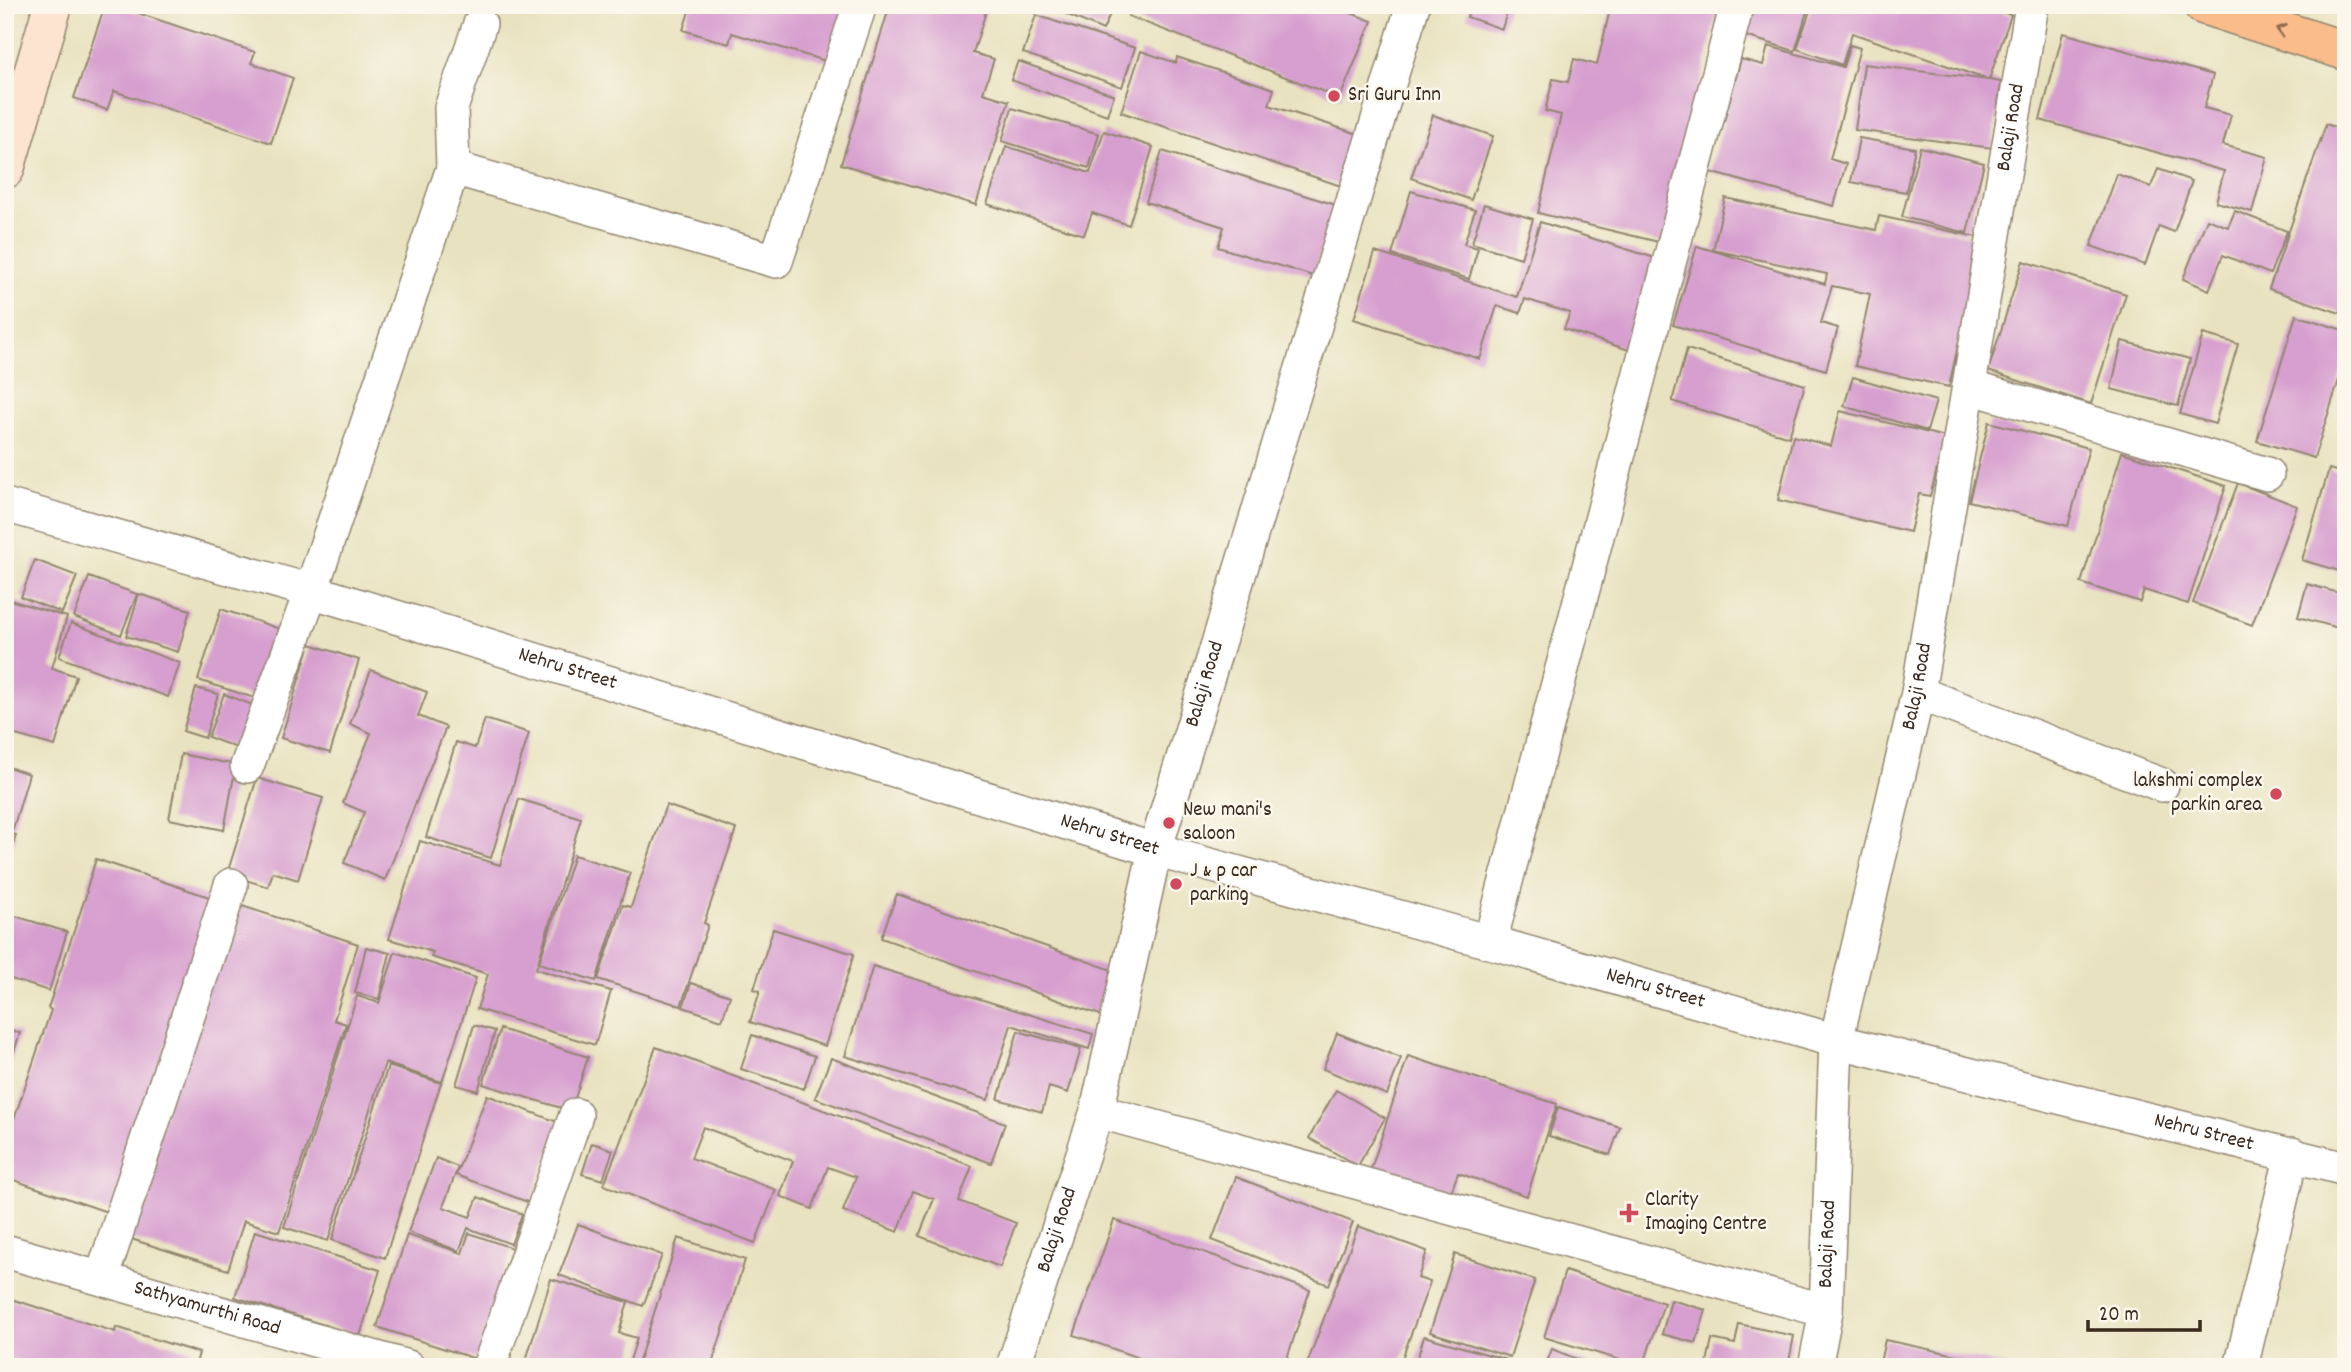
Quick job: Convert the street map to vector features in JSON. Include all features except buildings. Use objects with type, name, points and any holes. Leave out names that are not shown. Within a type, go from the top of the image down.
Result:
[{"type":"main road","points":[[2203,5],[2346,51]]},
{"type":"street","points":[[5,169],[53,5]]},
{"type":"street","points":[[453,168],[776,261],[860,5]]},
{"type":"street","name":"Balaji Road","points":[[1013,1367],[1097,1111],[1155,850],[1413,5]]},
{"type":"street","points":[[1490,942],[1737,5]]},
{"type":"street","name":"Balaji Road","points":[[1815,1367],[1826,1311],[1836,1041],[1918,693],[2032,5]]},
{"type":"street","points":[[247,766],[310,591],[453,168],[451,108],[481,24]]},
{"type":"street","points":[[1969,387],[2267,474]]},
{"type":"street","name":"Nehru Street","points":[[5,505],[310,591],[1155,850],[1836,1041],[2346,1169]]},
{"type":"street","points":[[1918,693],[2162,785]]},
{"type":"street","points":[[102,1277],[231,886]]},
{"type":"street","points":[[1097,1111],[1826,1311]]},
{"type":"street","points":[[489,1367],[576,1115]]},
{"type":"street","points":[[2241,1367],[2292,1154]]},
{"type":"street","name":"Sathyamurthi Road","points":[[5,1251],[408,1367]]},
{"type":"place","name":"Sri Guru Inn","points":[[1334,96]]},
{"type":"place","name":"lakshmi complex parkin area","points":[[2276,794]]},
{"type":"place","name":"New mani's saloon","points":[[1169,823]]},
{"type":"place","name":"J & p car parking","points":[[1176,884]]},
{"type":"place","name":"Clarity Imaging Centre","points":[[1629,1213]]}]
